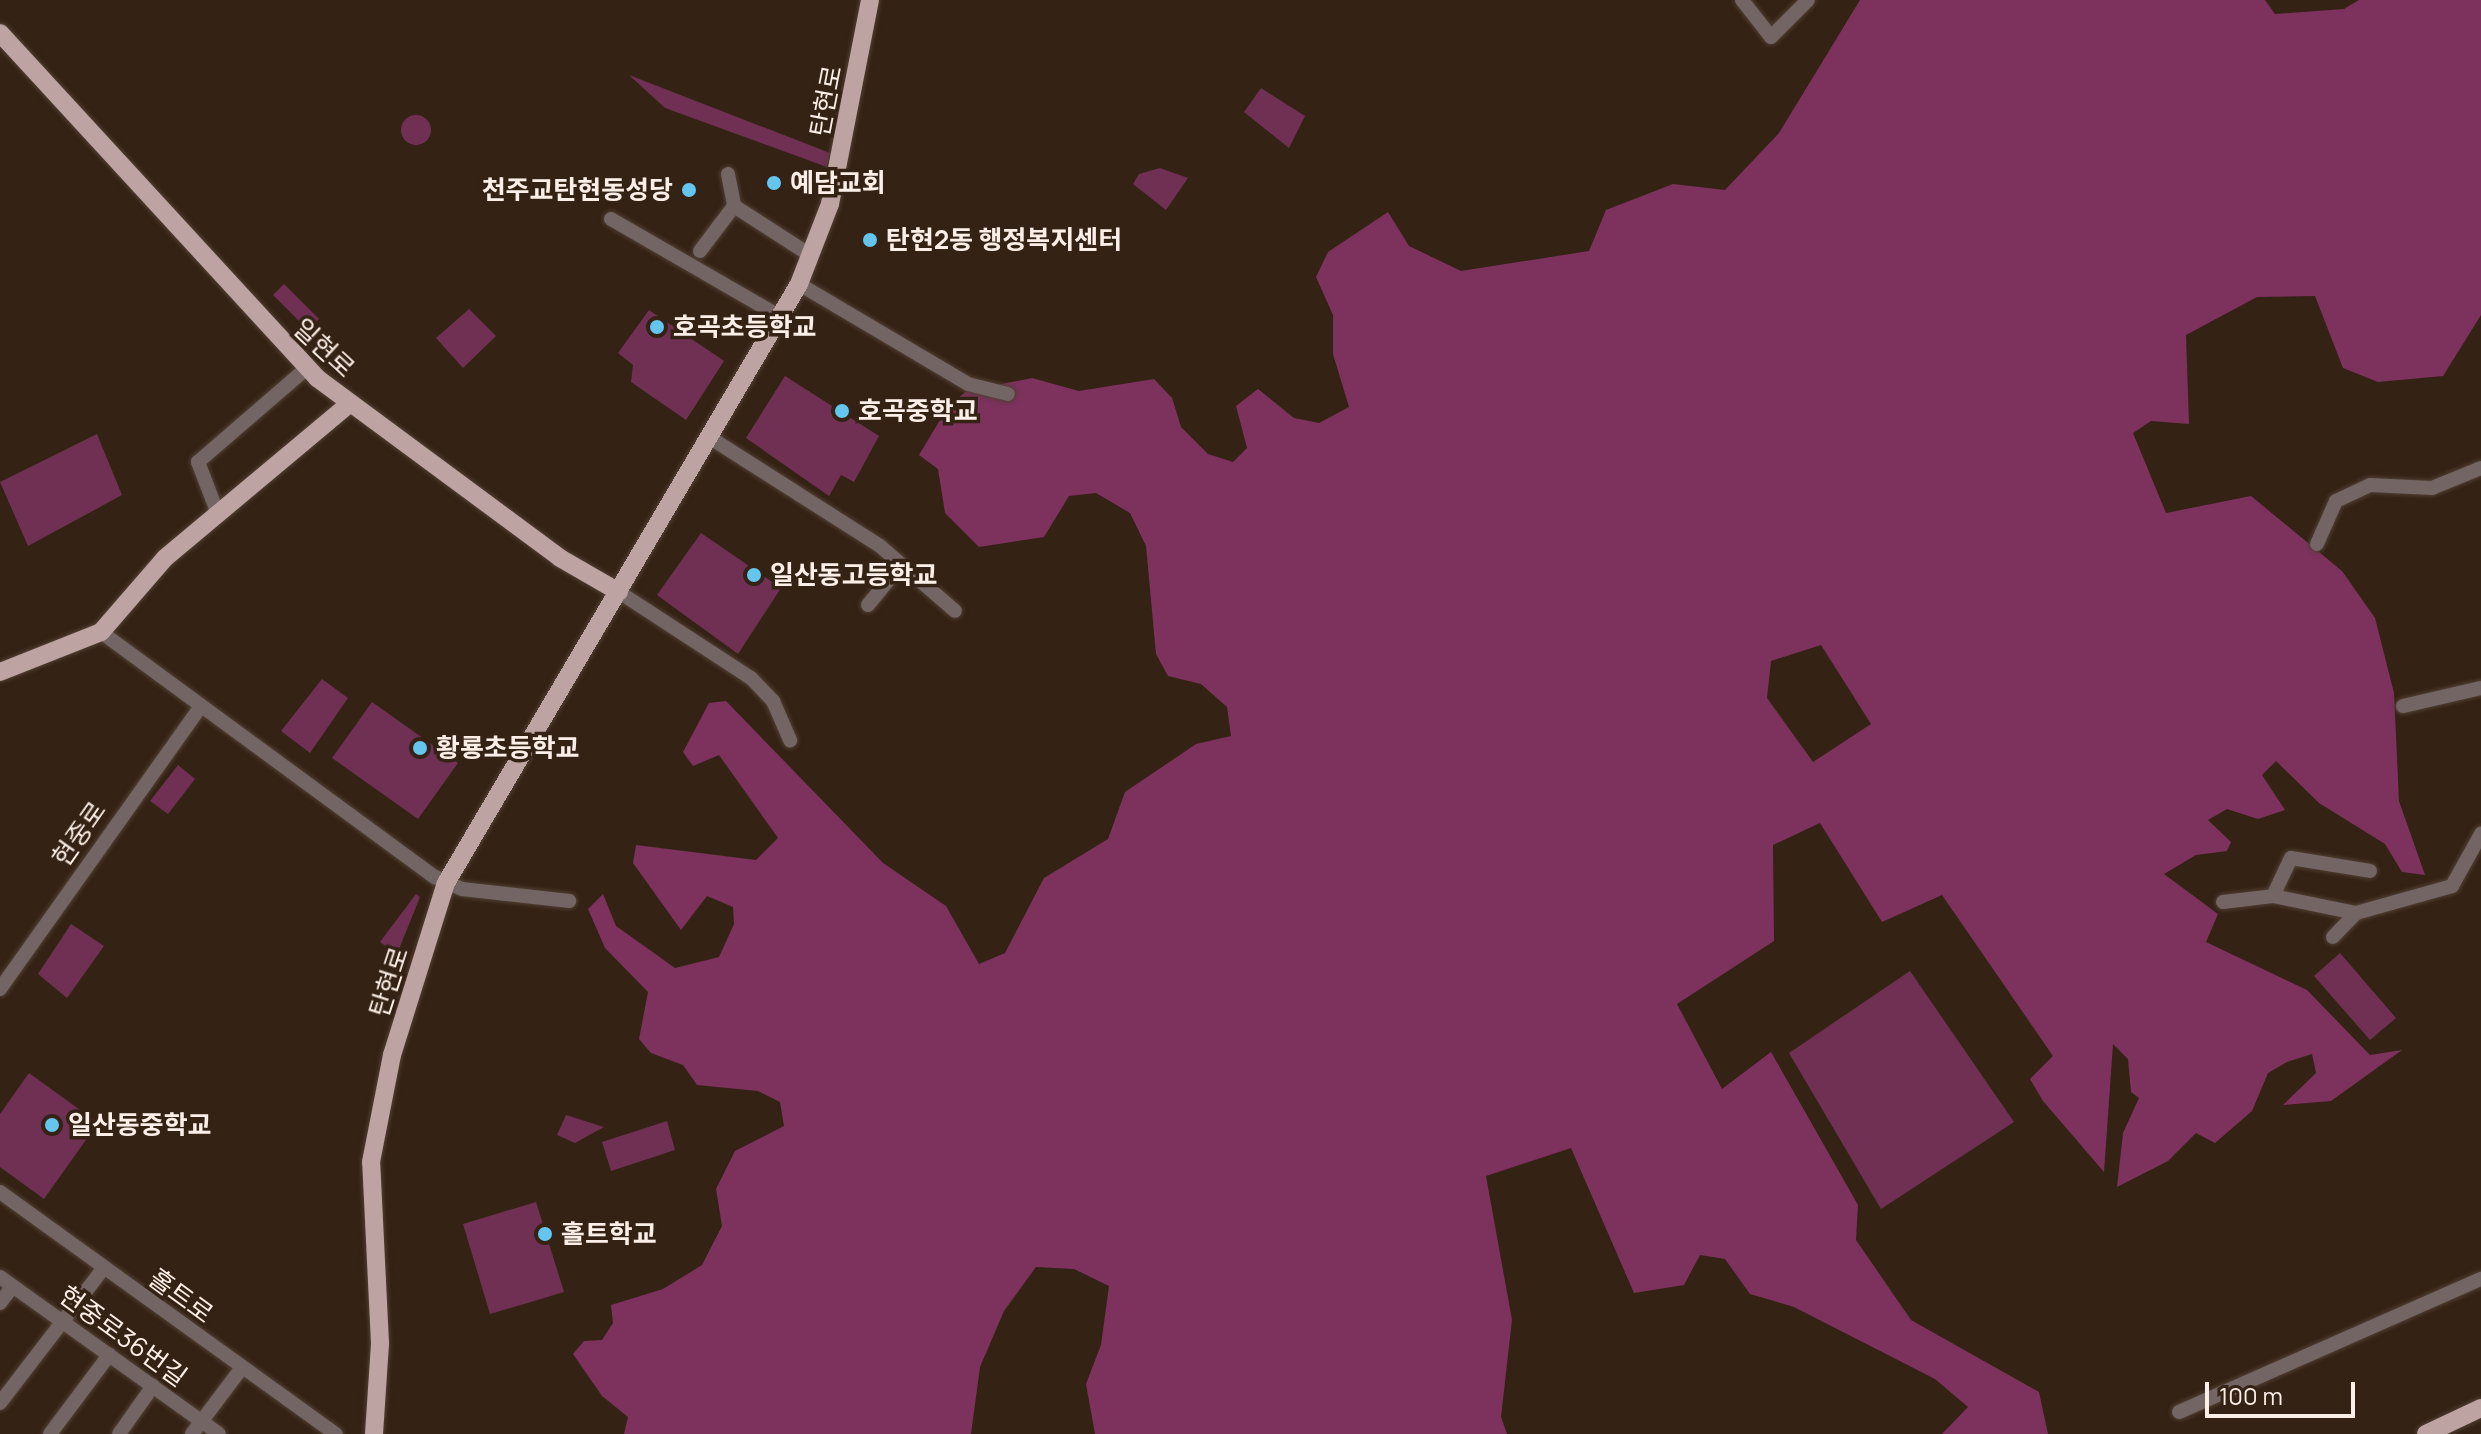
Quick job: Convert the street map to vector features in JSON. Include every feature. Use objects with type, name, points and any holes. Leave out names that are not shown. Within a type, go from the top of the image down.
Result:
[{"type":"main road","name":"탄현로","points":[[374,1434],[380,1343],[371,1162],[392,1055],[446,883],[799,284],[840,162],[870,0]]},
{"type":"main road","name":"일현로","points":[[0,33],[307,368],[348,405],[165,558],[101,632],[0,672]]},
{"type":"main road","points":[[348,405],[619,592]]},
{"type":"main road","points":[[2426,1434],[2481,1408]]},
{"type":"street","points":[[1742,0],[1771,37],[1808,0]]},
{"type":"street","points":[[728,174],[734,206],[810,255]]},
{"type":"street","points":[[700,251],[734,206]]},
{"type":"street","points":[[611,219],[781,317]]},
{"type":"street","points":[[799,284],[968,384],[1008,394]]},
{"type":"street","points":[[218,514],[198,462],[307,368]]},
{"type":"street","points":[[709,437],[880,546],[899,567],[955,611]]},
{"type":"street","points":[[2317,544],[2336,501],[2370,485],[2432,488],[2481,468]]},
{"type":"street","points":[[868,605],[899,567]]},
{"type":"street","points":[[619,592],[751,678],[773,701],[790,740]]},
{"type":"street","points":[[101,632],[200,708],[446,883],[569,901]]},
{"type":"street","points":[[2403,706],[2481,688]]},
{"type":"street","name":"현중로","points":[[0,989],[200,708]]},
{"type":"street","points":[[2223,902],[2273,896],[2356,913],[2452,886],[2481,834]]},
{"type":"street","points":[[2273,896],[2291,858],[2370,871]]},
{"type":"street","points":[[2333,937],[2356,913]]},
{"type":"street","name":"홀트로","points":[[0,1192],[241,1369],[336,1434]]},
{"type":"street","points":[[0,1403],[60,1321],[103,1269]]},
{"type":"street","points":[[2179,1412],[2481,1279]]},
{"type":"street","points":[[0,1303],[6,1281]]},
{"type":"street","name":"현중로36번길","points":[[6,1281],[219,1434]]},
{"type":"street","points":[[50,1434],[109,1355]]},
{"type":"street","points":[[192,1434],[241,1369]]},
{"type":"street","points":[[119,1434],[153,1386]]},
{"type":"shaded area","points":[[1860,0],[2265,0],[2275,14],[2344,9],[2359,0],[2481,0],[2481,315],[2443,376],[2378,382],[2343,368],[2315,296],[2257,297],[2186,335],[2189,424],[2151,421],[2133,433],[2166,513],[2251,496],[2342,571],[2375,618],[2394,693],[2399,801],[2425,875],[2402,872],[2385,844],[2319,803],[2276,761],[2262,775],[2285,810],[2258,819],[2227,809],[2208,820],[2231,842],[2227,851],[2196,855],[2164,874],[2218,914],[2206,942],[2307,990],[2370,1055],[2402,1050],[2331,1101],[2283,1105],[2316,1073],[2312,1054],[2287,1062],[2268,1073],[2252,1111],[2215,1143],[2196,1133],[2168,1161],[2117,1187],[2123,1133],[2139,1098],[2131,1092],[2128,1059],[2113,1044],[2104,1172],[2043,1101],[2030,1079],[2053,1056],[1942,895],[1882,922],[1820,823],[1773,845],[1774,941],[1677,1004],[1722,1089],[1771,1052],[1858,1205],[1856,1240],[1911,1320],[2039,1392],[2048,1434],[1942,1434],[1968,1407],[1935,1379],[1794,1307],[1750,1294],[1725,1259],[1700,1255],[1684,1285],[1634,1293],[1571,1148],[1486,1176],[1512,1320],[1501,1417],[1507,1434],[1095,1434],[1086,1384],[1101,1345],[1109,1286],[1074,1269],[1036,1267],[1004,1311],[980,1367],[971,1434],[624,1434],[628,1417],[602,1396],[573,1354],[584,1341],[602,1340],[613,1323],[611,1305],[663,1289],[702,1265],[722,1226],[716,1189],[735,1151],[784,1126],[780,1102],[758,1091],[697,1085],[683,1065],[651,1053],[639,1039],[648,992],[605,948],[588,909],[603,894],[616,926],[675,968],[719,957],[734,924],[733,907],[707,896],[681,930],[633,863],[636,845],[756,860],[778,838],[719,755],[693,766],[683,752],[709,703],[726,701],[883,863],[946,906],[979,964],[1005,953],[1044,878],[1108,839],[1125,792],[1196,744],[1231,736],[1227,707],[1201,684],[1168,676],[1156,654],[1146,546],[1130,513],[1096,493],[1069,496],[1044,537],[979,547],[945,513],[938,469],[919,455],[949,405],[967,391],[1032,378],[1079,391],[1154,379],[1172,398],[1181,427],[1208,454],[1233,462],[1247,448],[1236,406],[1258,389],[1294,418],[1319,423],[1349,407],[1333,354],[1333,315],[1316,277],[1328,252],[1388,212],[1409,246],[1461,271],[1589,251],[1606,210],[1673,184],[1725,190],[1779,133]],"holes":[[[1821,645],[1871,724],[1813,762],[1767,698],[1771,661]]]},
{"type":"shaded area","points":[[629,75],[830,153],[827,167],[665,108]]},
{"type":"shaded area","points":[[1261,88],[1305,116],[1289,148],[1244,112]]},
{"type":"shaded area","points":[[416,115],[427,119],[431,130],[427,141],[416,145],[405,141],[401,130],[405,119]]},
{"type":"shaded area","points":[[1160,168],[1188,178],[1166,210],[1133,184],[1139,174]]},
{"type":"shaded area","points":[[284,284],[319,319],[308,330],[273,295]]},
{"type":"shaded area","points":[[469,309],[496,336],[463,368],[436,338]]},
{"type":"shaded area","points":[[649,310],[724,361],[686,420],[631,382],[633,365],[618,353]]},
{"type":"shaded area","points":[[785,376],[879,436],[854,482],[841,475],[829,496],[746,438]]},
{"type":"shaded area","points":[[97,434],[122,495],[28,546],[0,482]]},
{"type":"shaded area","points":[[701,533],[781,588],[738,654],[657,595]]},
{"type":"shaded area","points":[[322,679],[348,698],[310,753],[281,731]]},
{"type":"shaded area","points":[[372,702],[458,763],[418,819],[332,758]]},
{"type":"shaded area","points":[[178,765],[195,779],[168,814],[150,801]]},
{"type":"shaded area","points":[[416,894],[420,897],[397,954],[380,942]]},
{"type":"shaded area","points":[[71,924],[104,946],[67,998],[38,974]]},
{"type":"shaded area","points":[[2340,953],[2396,1018],[2370,1040],[2314,976]]},
{"type":"shaded area","points":[[1910,971],[2014,1122],[1881,1209],[1789,1053]]},
{"type":"shaded area","points":[[29,1073],[98,1123],[44,1199],[0,1167],[0,1114]]},
{"type":"shaded area","points":[[566,1115],[604,1127],[575,1143],[557,1135]]},
{"type":"shaded area","points":[[667,1121],[675,1150],[611,1171],[602,1142]]},
{"type":"shaded area","points":[[536,1202],[564,1292],[490,1314],[463,1224]]},
{"type":"place","name":"예담교회","points":[[774,183]]},
{"type":"place","name":"천주교탄현동성당","points":[[689,190]]},
{"type":"place","name":"탄현2동 행정복지센터","points":[[870,240]]},
{"type":"place","name":"호곡초등학교","points":[[657,327]]},
{"type":"place","name":"호곡중학교","points":[[842,411]]},
{"type":"place","name":"일산동고등학교","points":[[754,575]]},
{"type":"place","name":"황룡초등학교","points":[[420,748]]},
{"type":"place","name":"일산동중학교","points":[[52,1125]]},
{"type":"place","name":"홀트학교","points":[[545,1234]]}]
